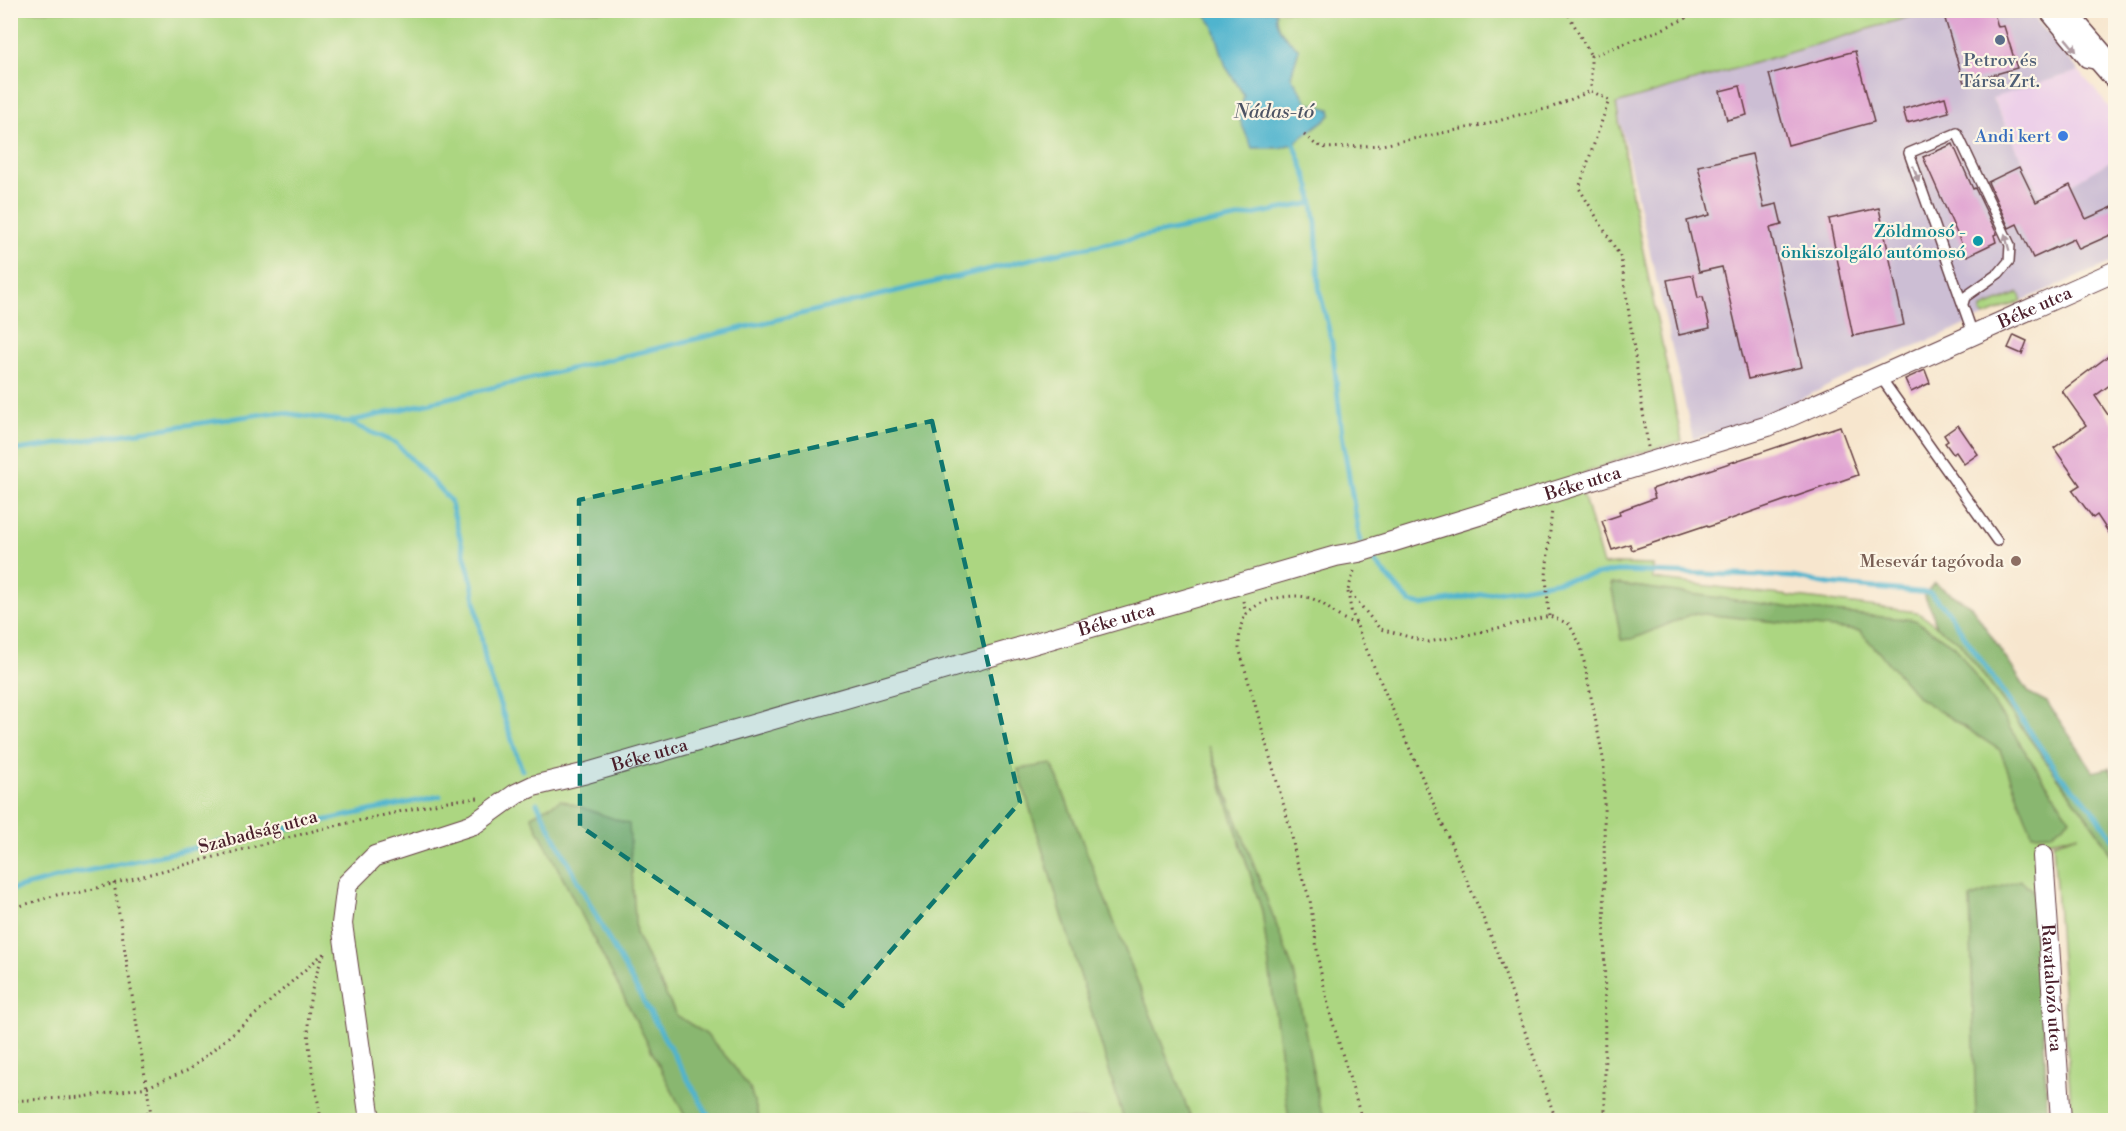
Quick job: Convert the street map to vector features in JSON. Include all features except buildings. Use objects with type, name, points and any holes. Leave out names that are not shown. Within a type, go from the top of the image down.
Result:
[{"type":"main road","points":[[2061,10],[2112,70]]},
{"type":"street","name":"Béke utca","points":[[370,1120],[342,924],[346,884],[375,856],[474,824],[516,794],[533,786],[598,770],[1336,556],[1359,552],[1768,426],[2115,271]]},
{"type":"street","name":"Ravatalozó utca","points":[[2043,856],[2061,1120]]},
{"type":"lane","points":[[2042,10],[2085,62],[2112,70]]},
{"type":"lane","points":[[1963,304],[1965,297],[1999,273],[2009,261],[2010,245],[1957,133],[1909,153],[1973,334]]},
{"type":"lane","points":[[1880,375],[1997,541]]},
{"type":"path","points":[[1566,10],[1592,56],[1591,91]]},
{"type":"path","points":[[1592,56],[1704,10]]},
{"type":"path","points":[[1304,135],[1315,144],[1326,147],[1382,145],[1492,123],[1550,108],[1591,91],[1609,100],[1579,188],[1621,258],[1650,464]]},
{"type":"path","points":[[1550,616],[1546,576],[1554,492]]},
{"type":"path","points":[[1359,552],[1348,590],[1351,610],[1494,944],[1556,1120]]},
{"type":"path","points":[[1348,590],[1380,628],[1428,642],[1550,616],[1569,624],[1581,646],[1604,764],[1605,1120]]},
{"type":"path","points":[[1356,623],[1340,619],[1328,607],[1312,598],[1295,596],[1259,604],[1246,614],[1239,633],[1239,648],[1291,831],[1296,859],[1310,900],[1319,964],[1328,1003],[1362,1120]]},
{"type":"path","name":"Szabadság utca","points":[[10,909],[60,894],[78,893],[317,830],[448,801],[482,797]]},
{"type":"path","points":[[114,884],[152,1120]]},
{"type":"path","points":[[321,1120],[307,1023],[312,986],[326,951],[342,924]]},
{"type":"path","points":[[10,1101],[83,1097],[147,1088],[189,1070],[326,951]]},
{"type":"path","points":[[99,1120],[150,1113]]},
{"type":"highlighted area","points":[[932,421],[1020,802],[843,1006],[580,826],[579,500]]},
{"type":"shaded area","points":[[1929,11],[2029,11],[2079,71],[1992,98],[2041,199],[2070,185],[2115,158],[2115,261],[1878,362],[1763,417],[1693,439],[1616,104]]},
{"type":"shaded area","name":"Andi kert","points":[[2079,71],[2115,114],[2115,158],[2070,185],[2041,199],[1992,97]]},
{"type":"green space","points":[[10,11],[1929,11],[1616,104],[1635,212],[1682,441],[1628,456],[1578,476],[1603,565],[1653,565],[1653,579],[1917,612],[1959,642],[2097,831],[2115,862],[2115,1120],[2072,1120],[2053,843],[2079,835],[2049,841],[2034,854],[2048,1120],[11,1120]]},
{"type":"green space","points":[[2019,293],[2022,301],[1985,316],[1981,313],[1982,308]]},
{"type":"green space","points":[[1611,583],[1800,609],[1915,620],[1956,647],[2070,819],[2052,833],[2032,834],[2000,750],[1919,698],[1860,631],[1695,613],[1632,639],[1621,640]]},
{"type":"green space","points":[[1934,583],[1971,606],[2029,693],[2047,702],[2094,772],[2109,768],[2115,779],[2115,862],[2097,831],[1959,642],[1936,626],[1924,595]]},
{"type":"green space","points":[[1209,746],[1294,972],[1319,1104],[1327,1120],[1289,1120],[1262,911]]},
{"type":"green space","points":[[1052,764],[1192,1120],[1124,1120],[1018,769]]},
{"type":"green space","points":[[561,800],[629,824],[636,934],[676,1015],[706,1034],[729,1060],[750,1089],[760,1120],[687,1120],[531,816]]},
{"type":"green space","points":[[2020,880],[2039,896],[2047,1120],[1976,1120],[1970,898]]},
{"type":"water","name":"Nádas-tó","points":[[1203,11],[1276,11],[1279,27],[1299,49],[1291,76],[1308,103],[1330,109],[1331,115],[1294,143],[1280,148],[1252,148],[1239,118],[1244,95],[1226,67],[1213,25]]},
{"type":"waterway","points":[[1294,143],[1310,187],[1316,223],[1319,288],[1332,343],[1342,435],[1360,541]]},
{"type":"waterway","points":[[348,422],[1052,254],[1313,203]]},
{"type":"waterway","points":[[10,451],[277,412],[348,422],[396,443],[450,500],[472,583],[486,664],[522,770]]},
{"type":"waterway","points":[[1374,561],[1410,602],[1422,605],[1617,571],[1792,577],[1829,584],[1930,593],[1946,609],[2058,773],[2092,808],[2116,843]]},
{"type":"waterway","points":[[10,890],[72,874],[440,796]]},
{"type":"waterway","points":[[537,803],[610,942],[711,1120]]},
{"type":"place","name":"Petrov és Társa Zrt.","points":[[2000,40]]},
{"type":"place","name":"Andi kert","points":[[2063,136]]},
{"type":"place","name":"Zöldmosó - önkiszolgáló autómosó","points":[[1978,241]]},
{"type":"place","name":"Mesevár tagóvoda","points":[[2016,561]]}]
